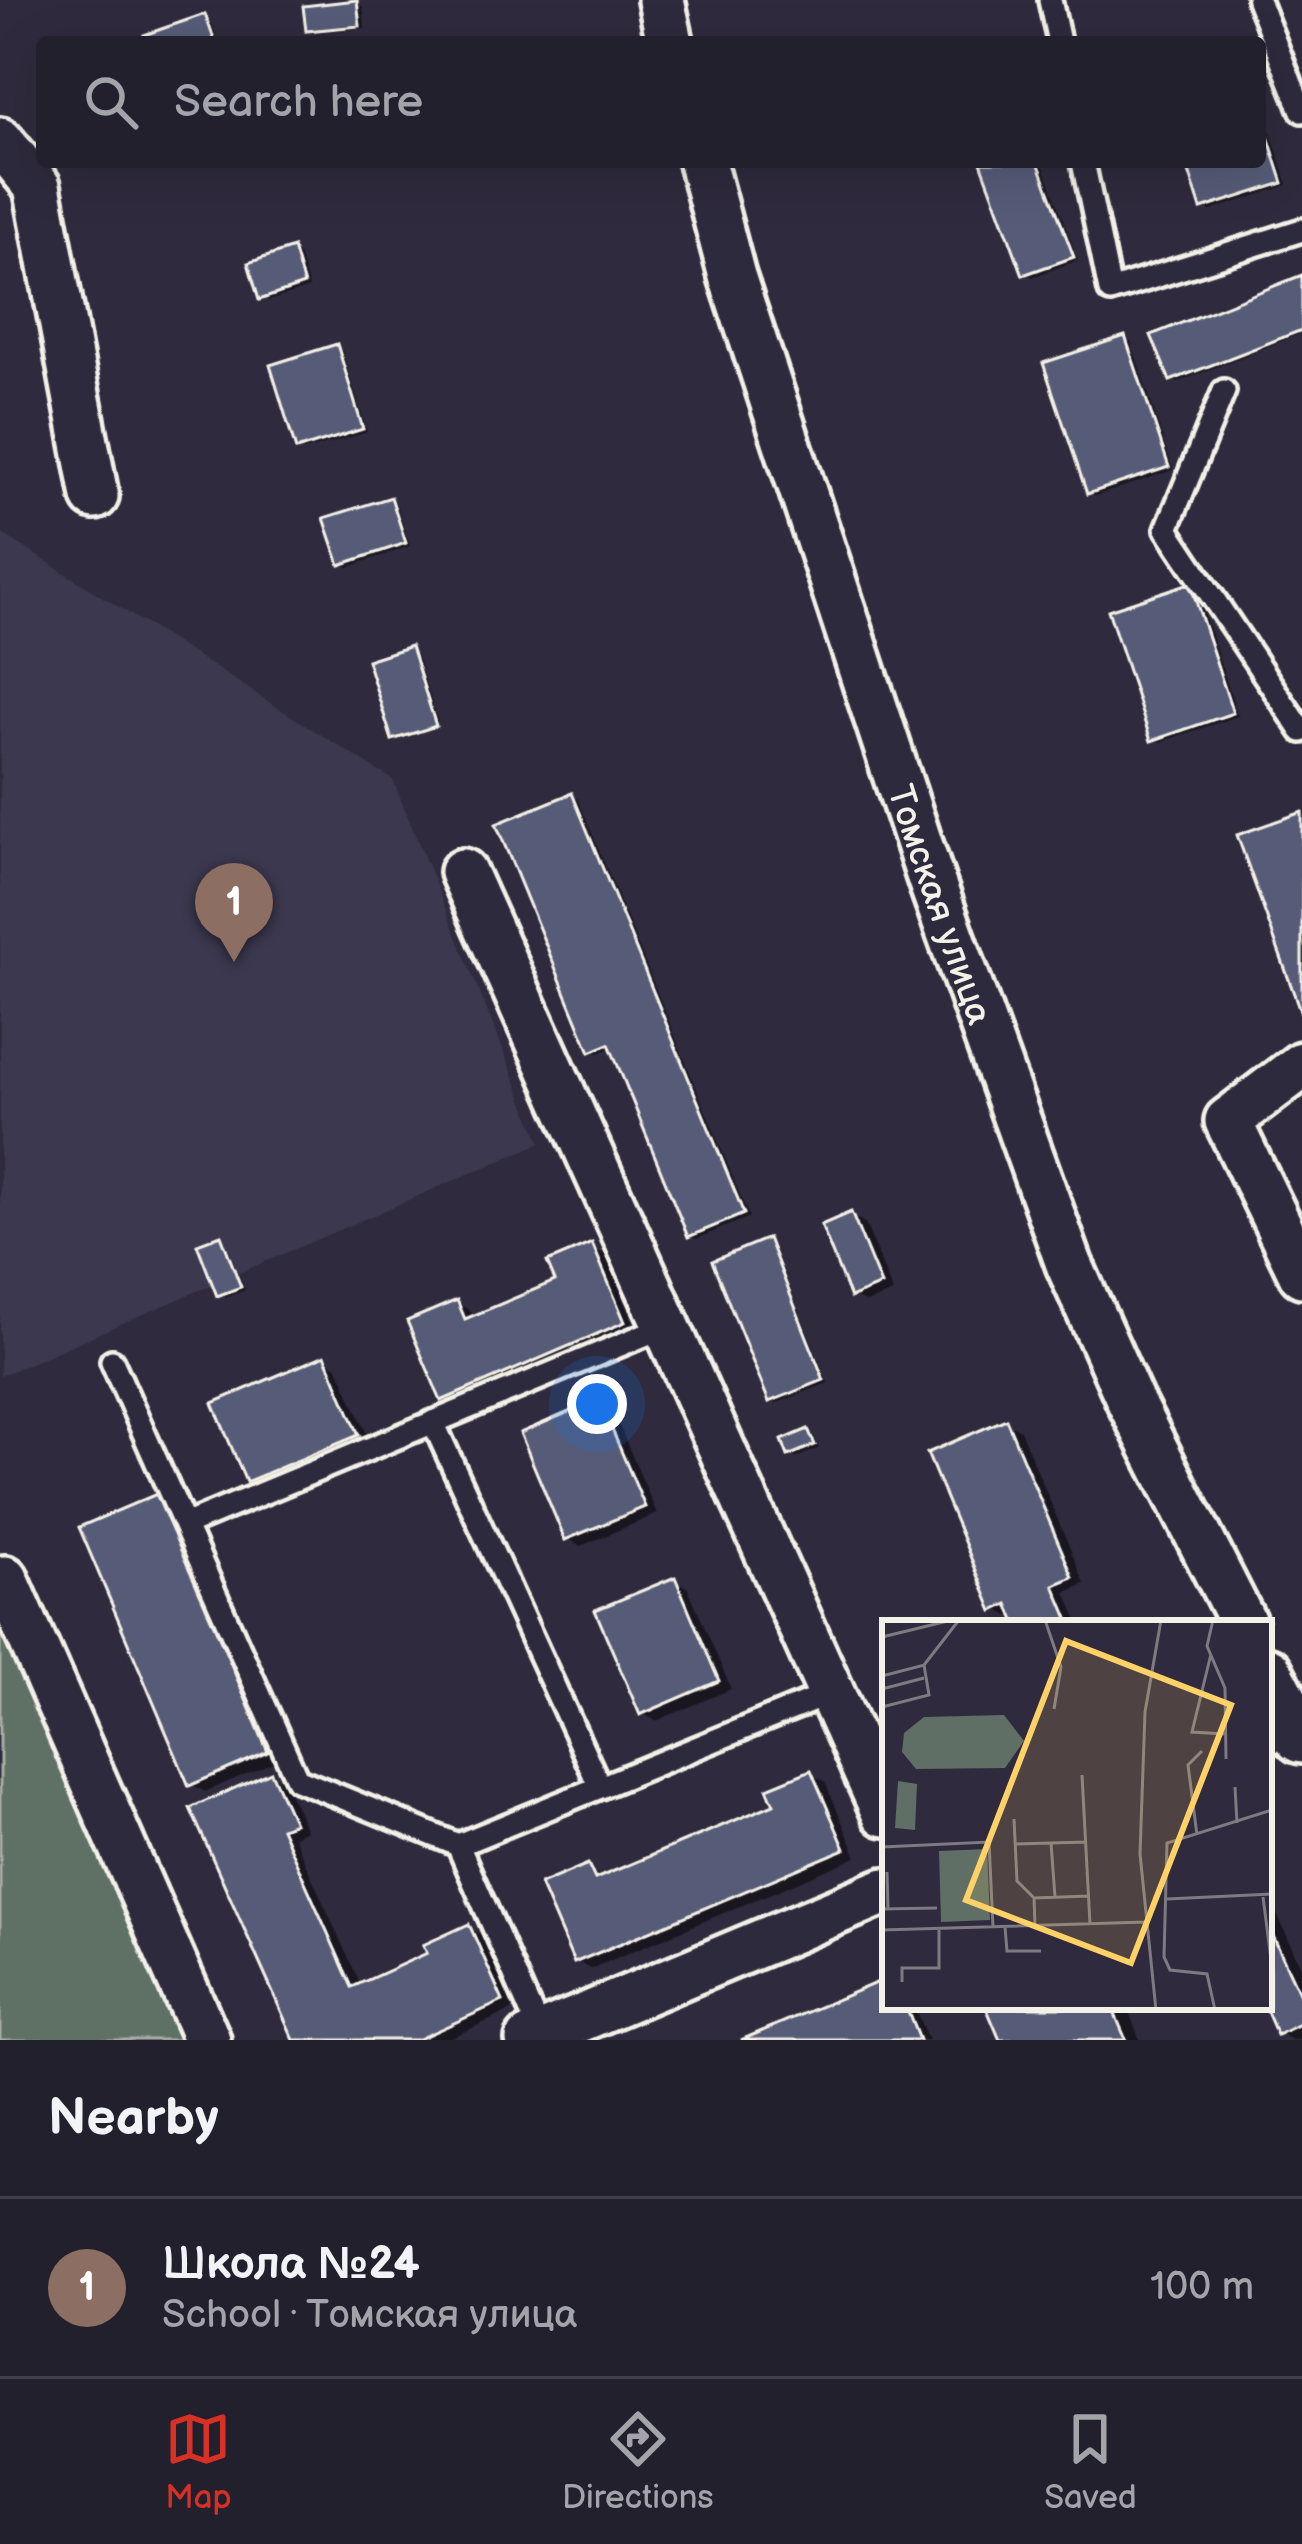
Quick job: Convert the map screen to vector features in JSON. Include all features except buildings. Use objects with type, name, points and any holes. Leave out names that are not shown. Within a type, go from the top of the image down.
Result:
[{"type":"street","points":[[661,0],[669,36]]},
{"type":"street","points":[[0,141],[37,186],[95,496]]},
{"type":"street","name":"Томская улица","points":[[704,168],[732,276],[902,795],[1069,1264],[1131,1403],[1242,1620]]},
{"type":"street","points":[[463,872],[882,1806]]},
{"type":"street","points":[[1302,1065],[1228,1121],[1302,1274]]},
{"type":"street","points":[[0,1582],[5,1580],[207,2040]]},
{"type":"street","points":[[535,2038],[882,1892]]},
{"type":"lane","points":[[1050,0],[1058,36]]},
{"type":"lane","points":[[1258,0],[1302,111]]},
{"type":"lane","points":[[1084,168],[1110,291],[1302,230]]},
{"type":"lane","points":[[1224,391],[1167,529],[1302,731]]},
{"type":"lane","points":[[184,1525],[666,1326]]},
{"type":"lane","points":[[112,1360],[297,1778],[458,1845],[831,1693]]},
{"type":"lane","points":[[433,1422],[600,1787]]},
{"type":"lane","points":[[458,1845],[535,2038]]},
{"type":"shaded area","points":[[0,532],[393,780],[541,1143],[0,1376]]},
{"type":"green space","points":[[8,1633],[183,2040],[0,2040],[0,1637]]},
{"type":"place","name":"Школа №24","points":[[234,962]]}]
